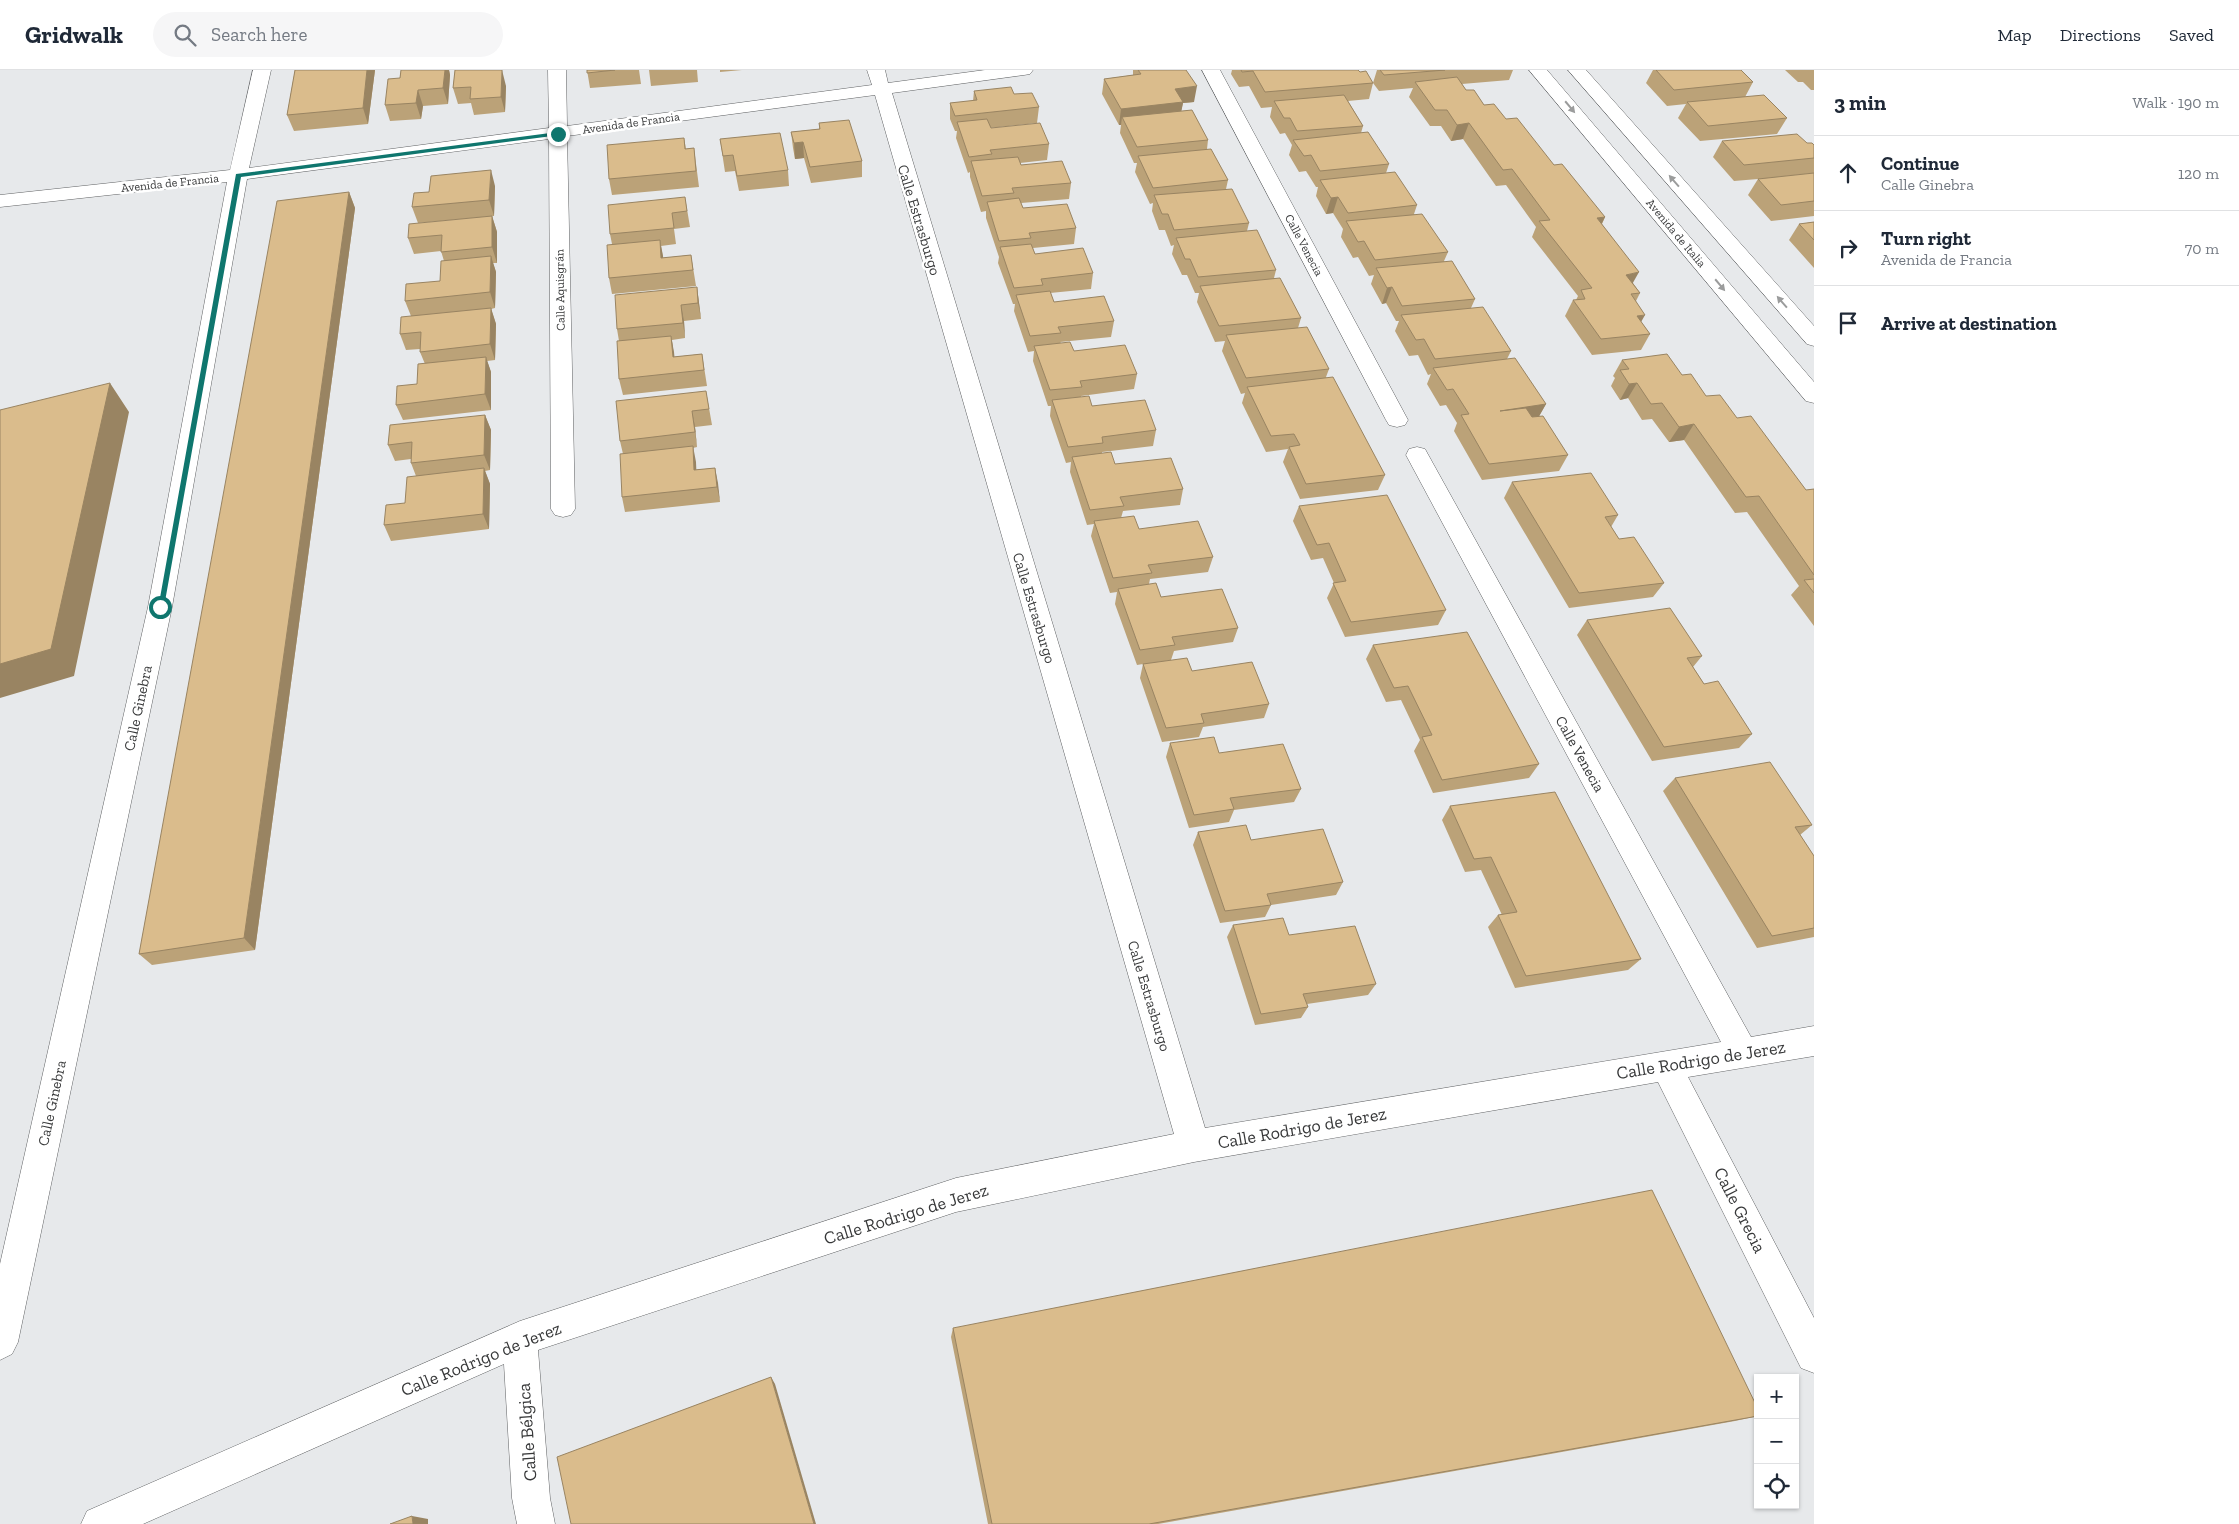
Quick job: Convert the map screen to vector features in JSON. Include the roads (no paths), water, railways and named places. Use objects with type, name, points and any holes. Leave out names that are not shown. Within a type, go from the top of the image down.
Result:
[{"type":"street","name":"Calle Ginebra","points":[[0,1342],[160,607],[238,175],[262,70]]},
{"type":"street","name":"Calle Aquisgrán","points":[[557,70],[563,509]]},
{"type":"street","name":"Avenida de Francia","points":[[0,201],[238,175],[558,134],[878,79],[1024,70]]},
{"type":"street","name":"Calle Venecia","points":[[1212,70],[1397,420]]},
{"type":"street","name":"Avenida de Italia","points":[[1538,70],[1814,396]]},
{"type":"street","points":[[1577,70],[1814,339]]},
{"type":"street","name":"Calle Estrasburgo","points":[[878,79],[1194,1146]]},
{"type":"street","name":"Calle Venecia","points":[[1417,455],[1744,1053]]},
{"type":"street","name":"Calle Rodrigo de Jerez","points":[[100,1524],[520,1339],[956,1195],[1194,1146],[1814,1041]]},
{"type":"street","name":"Calle Grecia","points":[[1666,1066],[1814,1355]]},
{"type":"street","name":"Calle Bélgica","points":[[520,1339],[531,1498],[536,1524]]}]
